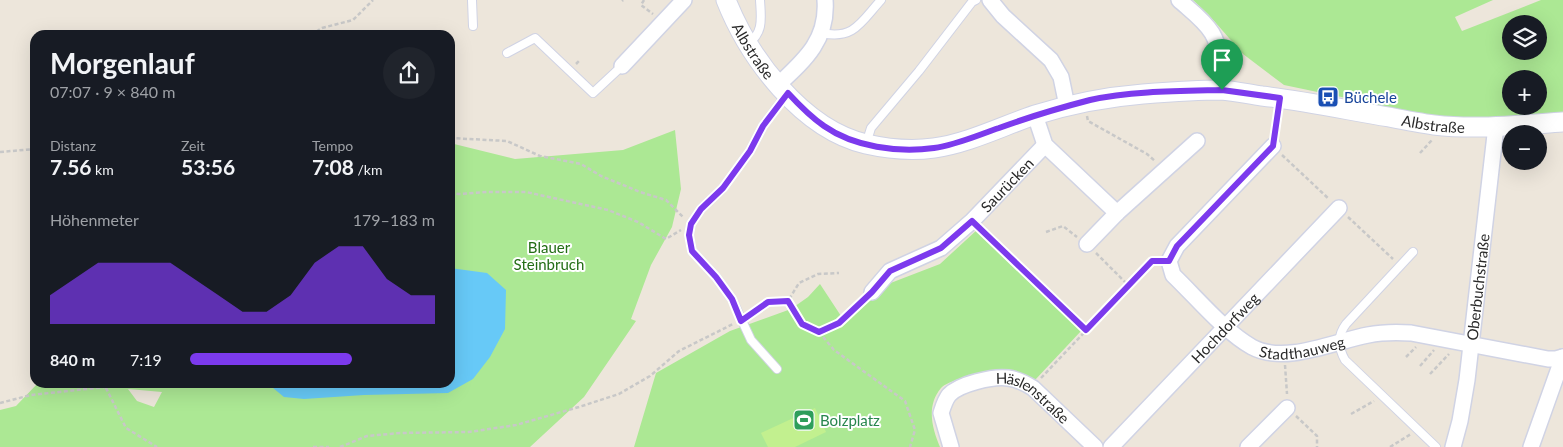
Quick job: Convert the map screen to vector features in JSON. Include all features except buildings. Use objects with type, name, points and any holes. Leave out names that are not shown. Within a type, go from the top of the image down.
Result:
[{"type":"street","points":[[622,66],[684,0]]},
{"type":"street","name":"Albstraße","points":[[726,0],[738,28],[762,65],[783,88],[824,126],[837,134],[866,144],[904,150],[936,148],[986,133],[1035,115],[1075,104],[1152,93],[1222,90],[1280,98],[1435,125],[1496,126],[1563,122]]},
{"type":"street","points":[[783,88],[822,33],[825,22],[825,0]]},
{"type":"street","points":[[990,0],[1003,16],[1051,60],[1062,77],[1075,104]]},
{"type":"street","points":[[1179,0],[1205,23],[1213,34],[1222,72],[1222,90]]},
{"type":"street","name":"Saurücken","points":[[1035,115],[1045,144],[1117,213]]},
{"type":"street","name":"Oberbuchstraße","points":[[1453,447],[1460,421],[1466,342],[1496,126]]},
{"type":"street","points":[[1087,244],[1117,213],[1197,140]]},
{"type":"street","name":"Saurücken","points":[[872,292],[890,271],[941,248],[972,221],[1045,144]]},
{"type":"street","points":[[1169,261],[1177,246],[1273,146]]},
{"type":"street","name":"Hochdorfweg","points":[[1111,447],[1339,208]]},
{"type":"street","name":"Stadthauweg","points":[[1169,261],[1173,274],[1225,326],[1253,348],[1270,353],[1284,354],[1308,350],[1388,332],[1410,333],[1466,342],[1548,359],[1563,357]]},
{"type":"street","points":[[1530,447],[1563,357]]},
{"type":"street","name":"Häslenstraße","points":[[951,447],[941,413],[949,395],[957,388],[987,379],[1007,378],[1023,382],[1033,388],[1095,447]]},
{"type":"street","points":[[1248,447],[1287,408]]},
{"type":"lane","points":[[472,0],[473,26]]},
{"type":"lane","points":[[748,44],[756,38],[761,25],[760,0]]},
{"type":"lane","points":[[822,33],[840,35],[851,32],[881,0]]},
{"type":"lane","points":[[866,144],[871,128],[919,71],[972,2],[976,0]]},
{"type":"lane","points":[[507,53],[536,38],[593,92],[622,66]]},
{"type":"lane","points":[[777,369],[751,340],[732,299],[716,277],[692,251],[689,235],[691,224],[701,209],[723,188],[750,151],[783,88]]},
{"type":"lane","points":[[1412,252],[1339,333],[1340,352],[1345,360],[1436,447]]},
{"type":"path","points":[[319,30],[353,20],[372,0]]},
{"type":"path","points":[[641,5],[644,0]]},
{"type":"path","points":[[1273,146],[1280,98]]},
{"type":"path","points":[[1075,104],[1088,121],[1147,154],[1165,171]]},
{"type":"path","points":[[1420,153],[1434,137],[1427,137]]},
{"type":"path","points":[[455,138],[507,141],[540,156],[581,164],[601,176],[640,192],[666,200],[691,224],[666,239],[638,222],[608,210],[526,192],[455,193]]},
{"type":"path","points":[[0,152],[30,149]]},
{"type":"path","points":[[972,221],[1086,330]]},
{"type":"path","points":[[1046,232],[1063,226],[1087,244],[1129,286]]},
{"type":"path","points":[[1033,388],[1152,261],[1169,261]]},
{"type":"path","points":[[788,301],[800,284],[806,280],[818,274],[839,274]]},
{"type":"path","points":[[819,332],[839,323],[872,292]]},
{"type":"path","points":[[340,447],[367,436],[400,433],[469,432],[506,426],[579,407],[618,394],[650,376],[679,351],[741,321],[768,302],[788,301]]},
{"type":"path","points":[[788,301],[802,324],[819,332],[834,350],[905,401],[915,430],[910,447]]},
{"type":"path","points":[[1430,374],[1466,342]]},
{"type":"path","points":[[1284,354],[1287,408],[1317,436],[1317,447]]},
{"type":"path","points":[[0,402],[31,395],[96,388]]},
{"type":"path","points":[[106,388],[126,428],[157,447]]},
{"type":"path","points":[[1352,414],[1382,396]]},
{"type":"path","points":[[1390,447],[1418,430]]},
{"type":"path","points":[[313,447],[329,447]]},
{"type":"green space","points":[[1193,0],[1493,0],[1455,17],[1462,31],[1502,15],[1502,60],[1547,60],[1547,15],[1503,15],[1541,0],[1563,0],[1563,112],[1547,114],[1547,70],[1502,70],[1502,115],[1531,115],[1499,118],[1437,117],[1284,85],[1243,54]]},
{"type":"green space","name":"Blauer Steinbruch","points":[[675,130],[681,189],[672,227],[651,265],[631,319],[636,321],[584,397],[530,447],[0,447],[0,410],[16,406],[33,388],[455,388],[455,144],[515,159],[623,150]],"holes":[[[128,389],[162,392],[154,407],[137,401]]]},
{"type":"green space","points":[[978,229],[1082,330],[1035,380],[1025,376],[989,372],[964,377],[944,385],[936,395],[932,410],[933,425],[940,447],[634,447],[656,373],[730,331],[791,309],[808,297],[820,284],[843,319],[888,284],[940,264]]},
{"type":"green space","name":"Bolzplatz","points":[[815,408],[826,432],[795,447],[768,447],[761,433]]},
{"type":"water","points":[[455,269],[487,273],[506,290],[505,329],[490,357],[473,379],[448,393],[304,399],[284,397],[273,388],[455,388]]},
{"type":"place","name":"Büchele","points":[[1328,97]]},
{"type":"place","name":"Bolzplatz","points":[[804,420]]},
{"type":"route","points":[[1222,90],[1280,98],[1273,146],[1177,246],[1169,261],[1152,261],[1086,330],[972,221],[941,248],[890,271],[872,292],[839,323],[819,332],[802,324],[788,301],[768,302],[741,321],[732,299],[716,277],[692,251],[689,235],[691,224],[701,209],[723,188],[750,151],[777,105],[788,93],[812,116],[837,134],[866,144],[904,150],[920,150],[947,145],[1035,115],[1092,100],[1172,92],[1222,90]]}]
